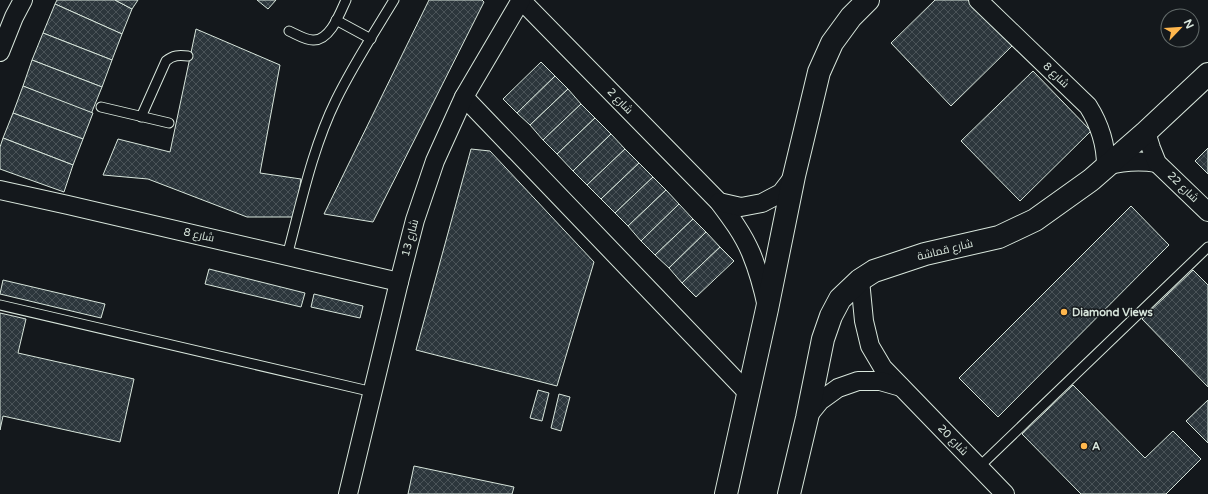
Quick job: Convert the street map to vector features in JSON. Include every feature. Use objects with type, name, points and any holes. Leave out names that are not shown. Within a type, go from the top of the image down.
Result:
[{"type":"street","points":[[0,52],[14,17],[23,0]]},
{"type":"street","name":"شارع 13","points":[[348,494],[415,220],[435,161],[464,97],[521,0]]},
{"type":"street","name":"شارع 2","points":[[521,0],[719,202],[737,226],[751,252],[761,280],[767,309]]},
{"type":"street","points":[[726,494],[767,309],[794,176],[819,72],[832,43],[851,17],[868,0]]},
{"type":"street","name":"شارع 8","points":[[978,0],[1088,106],[1095,118],[1105,144],[1106,166]]},
{"type":"street","name":"شارع قماشة","points":[[789,494],[807,418],[823,339],[831,316],[840,299],[860,280],[874,271],[925,254],[999,237],[1035,220],[1091,180],[1146,132],[1208,74]]},
{"type":"street","points":[[464,97],[748,393]]},
{"type":"street","name":"شارع 22","points":[[1146,132],[1157,162],[1208,212]]},
{"type":"street","points":[[1106,166],[1116,163],[1136,161],[1157,162]]},
{"type":"street","points":[[719,202],[741,207],[762,204],[781,193],[794,176]]},
{"type":"street","name":"شارع 8","points":[[0,190],[68,204],[399,282]]},
{"type":"street","name":"شارع 20","points":[[860,280],[864,322],[870,346],[883,368],[1005,494]]},
{"type":"street","name":"شارع 20","points":[[807,418],[820,401],[838,388],[858,381],[880,381],[901,387]]},
{"type":"lane","points":[[289,31],[312,40],[320,39],[326,36],[346,0]]},
{"type":"lane","points":[[287,256],[309,174],[321,136],[336,100],[394,0]]},
{"type":"lane","points":[[336,20],[370,39]]},
{"type":"lane","points":[[141,117],[166,61],[176,56],[188,56]]},
{"type":"lane","points":[[101,107],[169,123]]},
{"type":"lane","points":[[979,467],[1208,247]]},
{"type":"lane","points":[[0,305],[372,392]]},
{"type":"building","points":[[57,0],[115,0],[132,9],[122,34],[55,4]]},
{"type":"building","points":[[115,0],[138,0],[132,9]]},
{"type":"building","points":[[257,0],[276,0],[268,9]]},
{"type":"building","points":[[429,0],[482,0],[484,2],[373,222],[324,214]]},
{"type":"building","points":[[935,0],[968,0],[1012,46],[951,106],[891,43]]},
{"type":"building","points":[[55,4],[122,34],[112,60],[43,33]]},
{"type":"building","points":[[196,29],[280,65],[260,173],[301,179],[295,217],[247,217],[148,179],[103,175],[118,139],[170,152]]},
{"type":"building","points":[[43,33],[112,60],[102,87],[32,60]]},
{"type":"building","points":[[32,60],[102,87],[91,114],[23,86]]},
{"type":"building","points":[[541,62],[555,76],[517,113],[503,99]]},
{"type":"building","points":[[1033,71],[1091,131],[1020,201],[961,141]]},
{"type":"building","points":[[555,76],[568,89],[530,125],[517,113]]},
{"type":"building","points":[[23,86],[93,113],[83,139],[13,113]]},
{"type":"building","points":[[568,89],[581,104],[543,140],[530,125]]},
{"type":"building","points":[[581,104],[595,118],[557,154],[543,140]]},
{"type":"building","points":[[13,113],[83,139],[73,165],[3,138]]},
{"type":"building","points":[[595,118],[611,134],[573,171],[557,154]]},
{"type":"building","points":[[611,134],[625,149],[587,185],[573,171]]},
{"type":"building","points":[[3,138],[73,165],[64,192],[0,169],[0,147]]},
{"type":"building","points":[[1208,148],[1208,174],[1195,161]]},
{"type":"building","points":[[471,149],[490,151],[594,262],[557,386],[416,350]]},
{"type":"building","points":[[625,149],[639,163],[601,199],[587,185]]},
{"type":"building","points":[[639,163],[653,177],[615,213],[601,199]]},
{"type":"building","points":[[653,177],[666,190],[628,226],[615,213]]},
{"type":"building","points":[[666,190],[679,204],[641,241],[628,226]]},
{"type":"building","points":[[679,204],[693,219],[655,255],[641,241]]},
{"type":"building","name":"Diamond Views","points":[[1131,206],[1169,245],[998,417],[959,378]]},
{"type":"building","points":[[693,219],[706,232],[669,268],[655,255]]},
{"type":"building","points":[[706,232],[720,247],[682,283],[669,268]]},
{"type":"building","points":[[720,247],[734,261],[696,297],[682,283]]},
{"type":"building","points":[[209,269],[305,293],[301,307],[205,284]]},
{"type":"building","points":[[1193,270],[1208,285],[1208,387],[1142,319]]},
{"type":"building","points":[[3,280],[105,304],[101,318],[0,294]]},
{"type":"building","points":[[314,294],[363,306],[360,318],[311,307]]},
{"type":"building","points":[[0,313],[26,319],[18,353],[134,379],[120,442],[3,416],[0,430]]},
{"type":"building","name":"A","points":[[1073,385],[1145,458],[1173,431],[1201,459],[1166,494],[1081,494],[1022,434]]},
{"type":"building","points":[[538,390],[549,393],[542,421],[530,418]]},
{"type":"building","points":[[559,394],[570,397],[561,431],[551,428]]},
{"type":"building","points":[[1208,400],[1208,443],[1186,421]]},
{"type":"building","points":[[414,466],[514,487],[512,494],[408,494]]},
{"type":"place","name":"Diamond Views","points":[[1064,312]]},
{"type":"place","name":"A","points":[[1084,446]]}]
